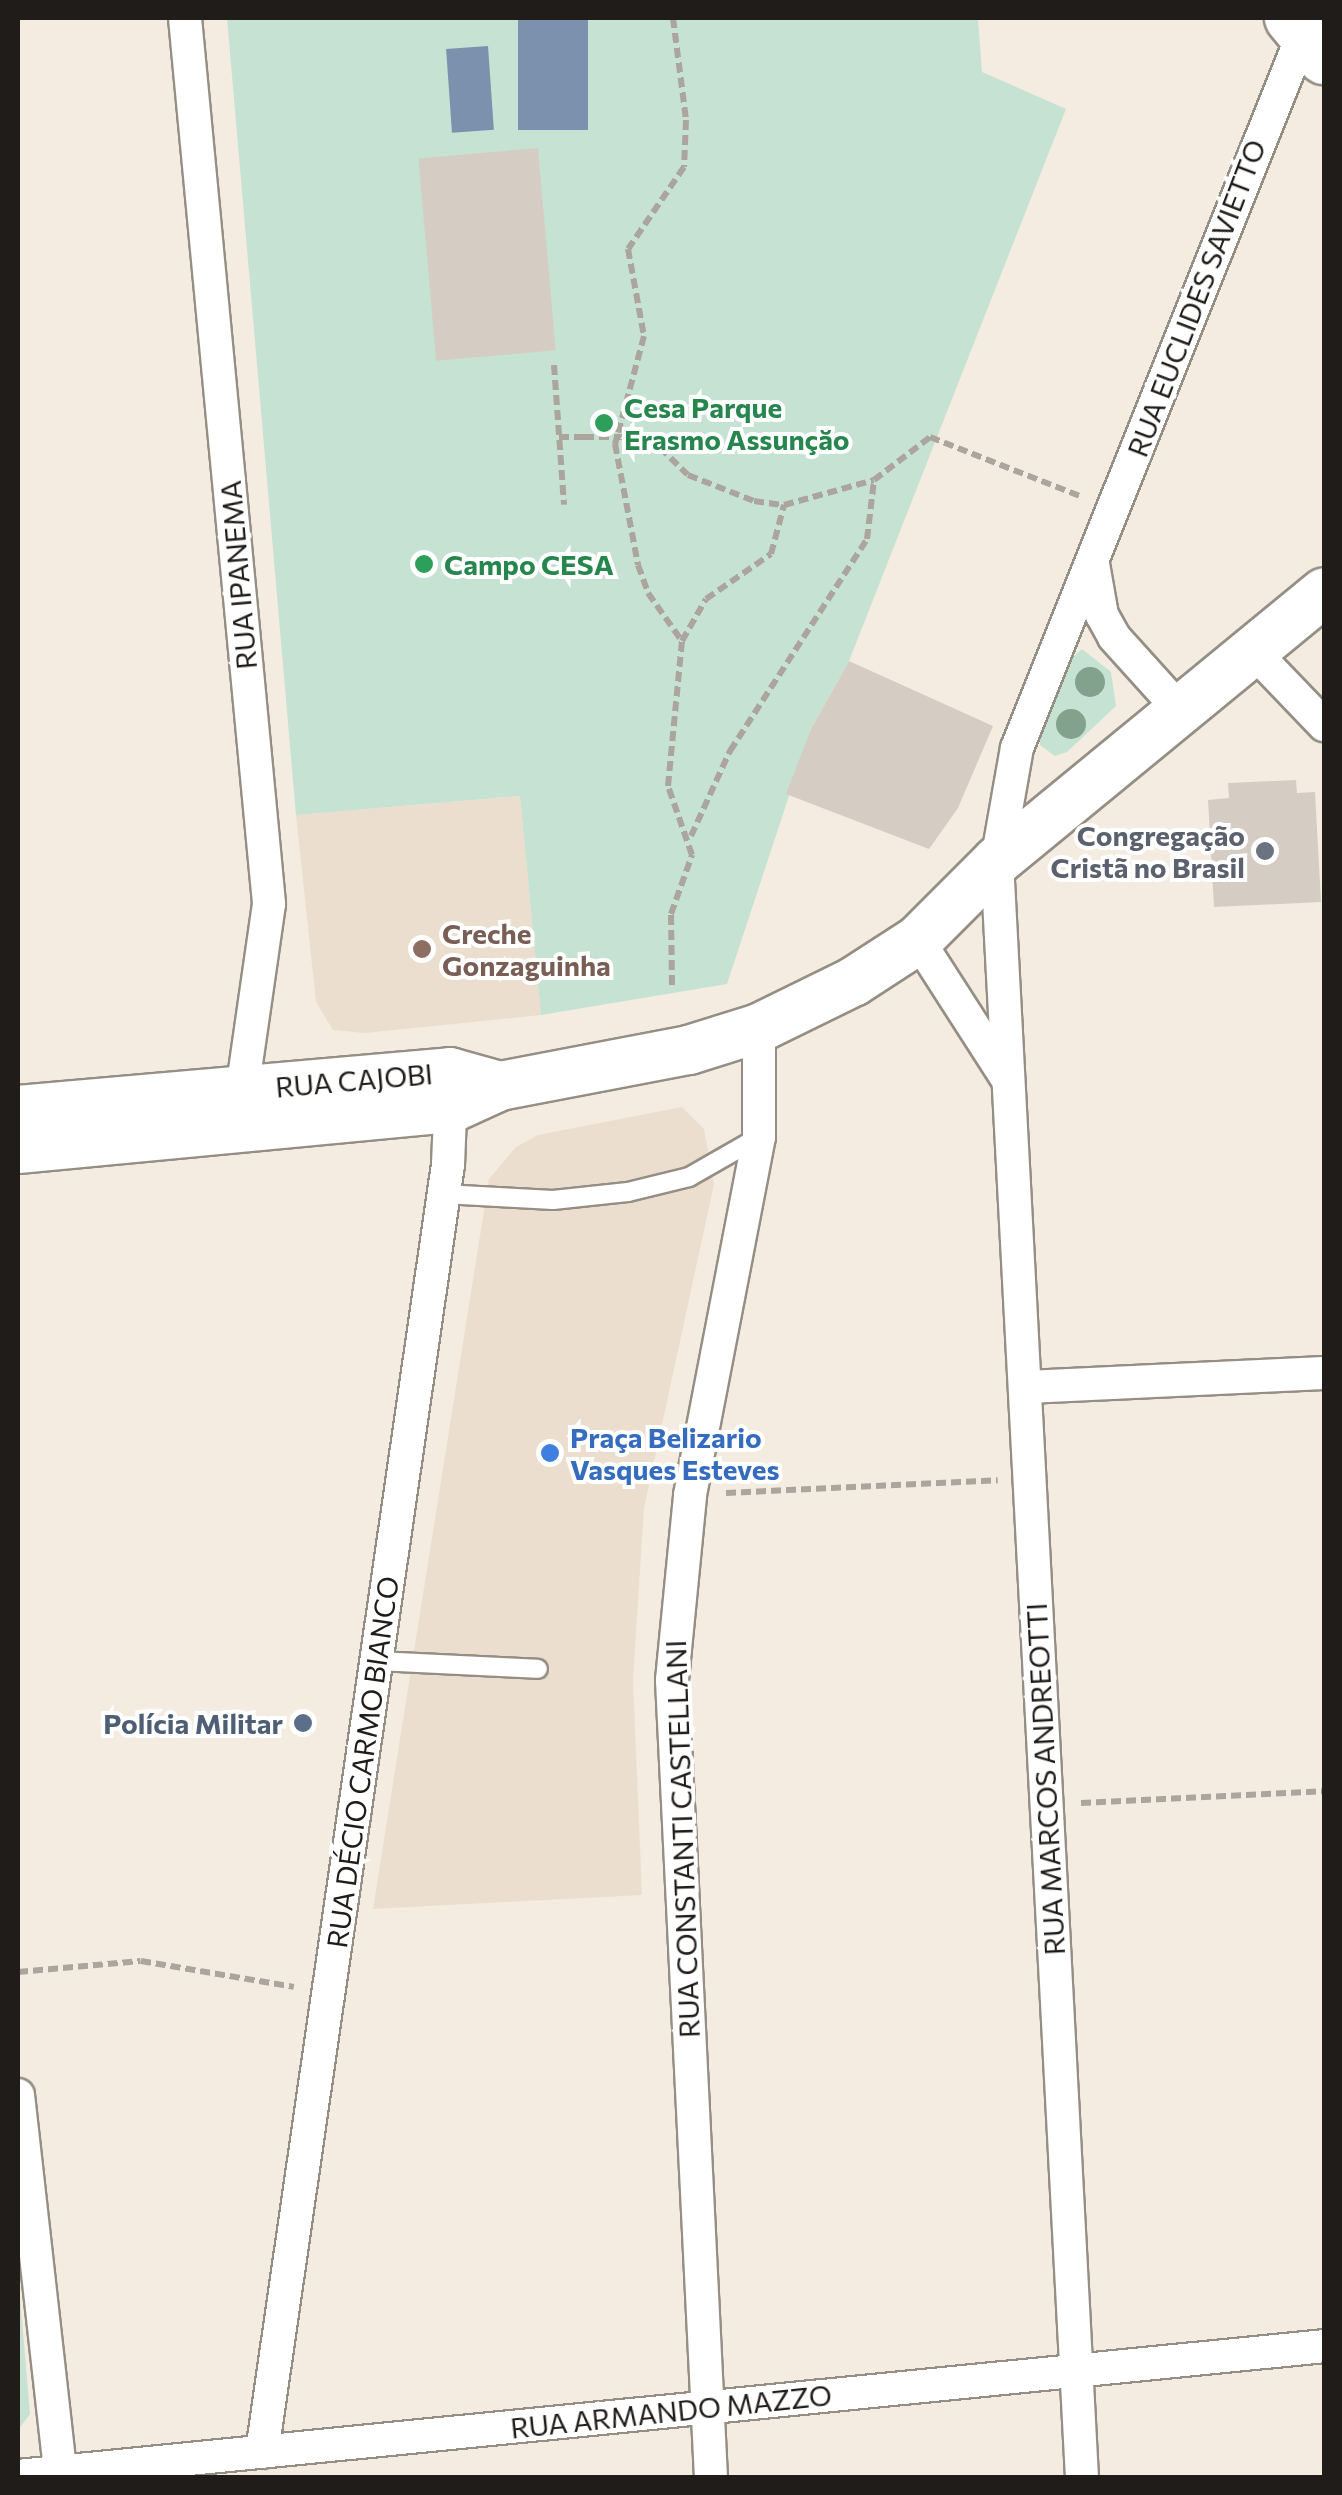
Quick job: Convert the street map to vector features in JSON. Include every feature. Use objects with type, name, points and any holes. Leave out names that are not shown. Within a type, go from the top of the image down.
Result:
[{"type":"main road","points":[[759,1028],[918,940],[996,860],[1324,592]]},
{"type":"main road","name":"RUA CAJOBI","points":[[18,1149],[239,1110],[500,1086],[689,1050],[759,1028]]},
{"type":"main road","name":"RUA CAJOBI","points":[[18,1110],[239,1110]]},
{"type":"street","name":"RUA IPANEMA","points":[[185,18],[269,904],[264,966],[239,1110]]},
{"type":"street","name":"RUA EUCLIDES SAVIETTO","points":[[996,860],[1017,748],[1306,36]]},
{"type":"street","points":[[1093,564],[1102,615],[1114,636],[1180,710]]},
{"type":"street","points":[[1253,650],[1324,725]]},
{"type":"street","name":"RUA MARCOS ANDREOTTI","points":[[996,860],[1082,2478]]},
{"type":"street","name":"RUA MARCOS ANDREOTTI","points":[[918,940],[1008,1080]]},
{"type":"street","name":"RUA CONSTANTI CASTELLANI","points":[[711,2478],[672,1680],[690,1495],[759,1137],[759,1028]]},
{"type":"street","name":"RUA DÉCIO CARMO BIANCO","points":[[262,2452],[443,1194],[451,1090]]},
{"type":"street","points":[[1027,1387],[1324,1374]]},
{"type":"street","points":[[18,2095],[60,2472]]},
{"type":"street","name":"RUA ARMANDO MAZZO","points":[[18,2476],[262,2452],[335,2461],[708,2408],[1324,2346]]},
{"type":"lane","points":[[443,1194],[553,1200],[628,1192],[689,1176],[759,1137]]},
{"type":"lane","points":[[376,1661],[538,1668]]},
{"type":"path","points":[[672,18],[686,120],[684,167],[628,250],[644,336],[616,444],[638,566],[648,593],[682,641]]},
{"type":"path","points":[[554,365],[564,505]]},
{"type":"path","points":[[559,437],[649,437],[688,475],[784,505],[874,480],[922,441],[938,438],[1114,510]]},
{"type":"path","points":[[691,837],[730,752],[867,539],[874,480]]},
{"type":"path","points":[[672,985],[671,914],[692,855],[691,837],[668,786],[682,641],[706,599],[772,554],[784,505]]},
{"type":"path","points":[[690,1495],[1029,1478]]},
{"type":"path","points":[[1046,1804],[1324,1791]]},
{"type":"path","points":[[18,1972],[142,1961],[328,1993]]},
{"type":"shaded area","name":"Creche Gonzaguinha","points":[[520,796],[541,1015],[365,1033],[333,1030],[316,1002],[296,815]]},
{"type":"shaded area","name":"Praça Belizario Vasques Esteves","points":[[682,1107],[704,1129],[714,1184],[644,1508],[633,1680],[642,1895],[373,1909],[489,1179],[516,1147],[538,1135]]},
{"type":"green space","name":"Cesa Parque Erasmo Assunçăo","points":[[227,18],[978,18],[982,72],[1066,109],[849,661],[811,729],[727,984],[541,1015],[520,796],[296,815]]},
{"type":"green space","points":[[1082,649],[1111,672],[1116,706],[1067,752],[1055,756],[1040,745],[1040,732],[1072,658]]},
{"type":"green space","points":[[18,2274],[30,2414],[18,2430]]},
{"type":"water","points":[[518,18],[588,18],[588,130],[518,130]]},
{"type":"water","points":[[488,46],[494,130],[452,133],[446,49]]},
{"type":"building","points":[[538,148],[556,350],[436,361],[418,158]]},
{"type":"building","points":[[849,661],[993,726],[958,808],[929,849],[786,794],[811,729]]},
{"type":"building","name":"Congregação Cristã no Brasil","points":[[1296,780],[1297,793],[1315,792],[1321,902],[1214,907],[1208,800],[1229,798],[1228,783]]},
{"type":"place","name":"Cesa Parque Erasmo Assunçăo","points":[[604,423]]},
{"type":"place","name":"Campo CESA","points":[[424,564]]},
{"type":"place","name":"Congregação Cristã no Brasil","points":[[1265,851]]},
{"type":"place","name":"Creche Gonzaguinha","points":[[422,949]]},
{"type":"place","name":"Praça Belizario Vasques Esteves","points":[[550,1453]]},
{"type":"place","name":"Polícia Militar","points":[[303,1723]]}]
